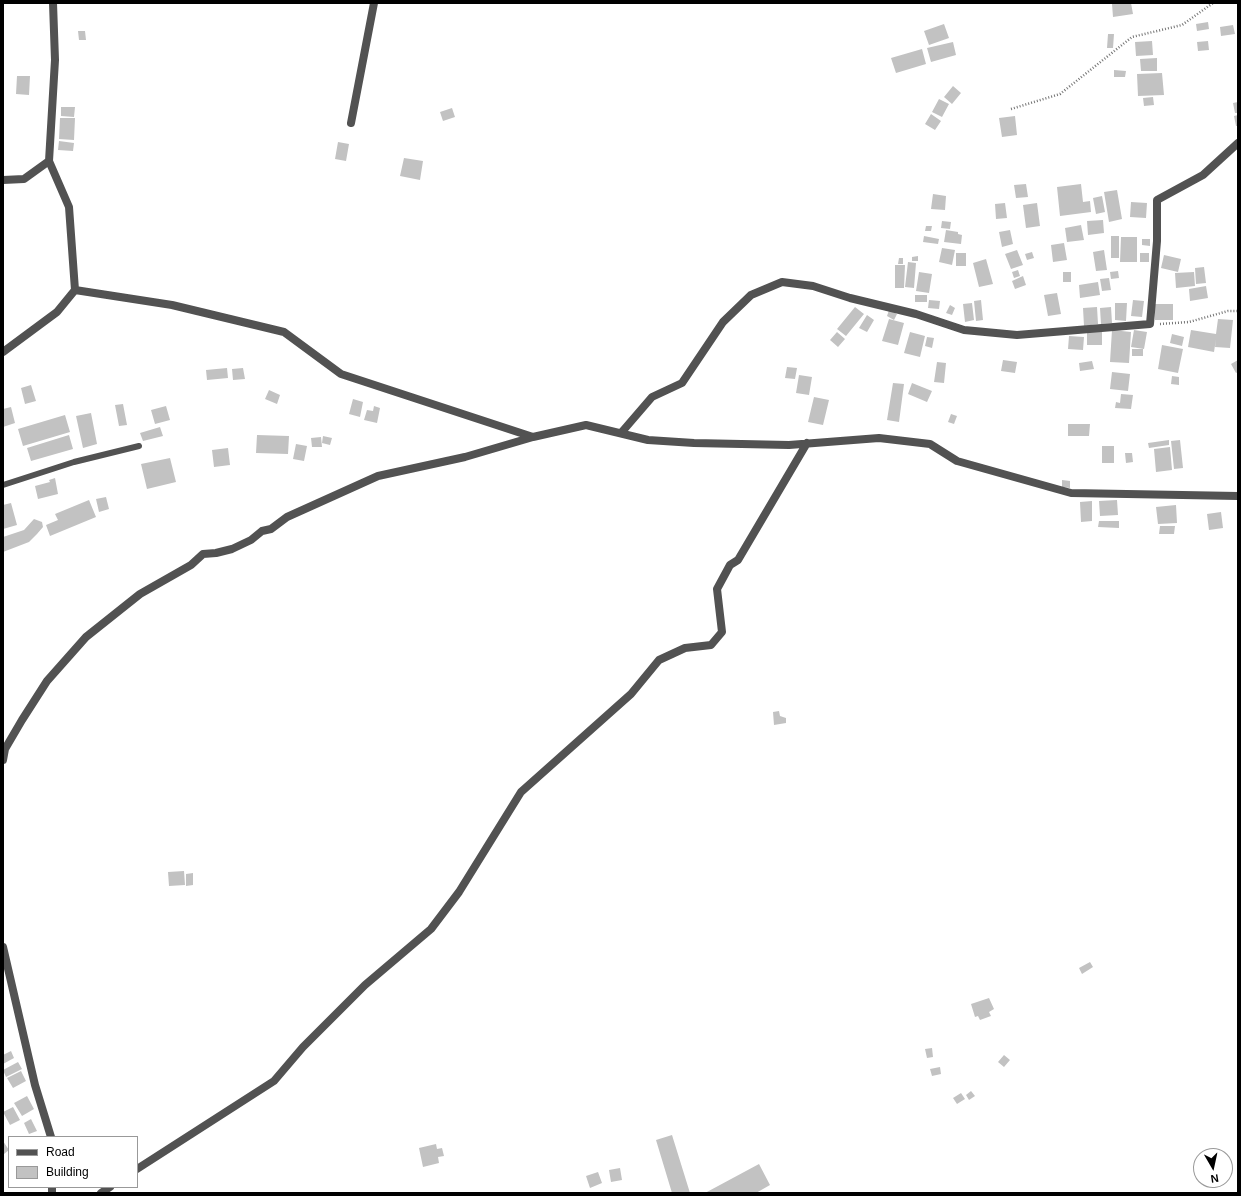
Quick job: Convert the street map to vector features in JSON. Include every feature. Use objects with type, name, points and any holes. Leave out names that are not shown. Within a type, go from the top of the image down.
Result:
[{"type":"street","points":[[3,352],[57,312],[75,290],[69,207],[49,161],[55,60],[53,3]]},
{"type":"street","points":[[351,123],[374,3]]},
{"type":"street","points":[[621,433],[652,397],[682,383],[723,322],[751,295],[782,282],[814,286],[850,298],[916,314],[964,330],[1017,335],[1150,324],[1157,241],[1157,200],[1203,175],[1238,143]]},
{"type":"street","points":[[3,180],[24,179],[49,161]]},
{"type":"street","points":[[75,290],[172,305],[284,332],[341,374],[533,437]]},
{"type":"street","points":[[3,760],[6,749],[22,720],[47,681],[86,637],[140,594],[192,565],[203,554],[216,553],[232,549],[251,540],[262,531],[271,529],[287,517],[378,476],[465,457],[533,437],[586,424],[648,440],[694,443],[790,445],[879,438],[930,444],[957,461],[1071,493],[1238,496]]},
{"type":"street","points":[[138,1168],[274,1081],[303,1048],[365,985],[431,929],[459,892],[520,792],[631,694],[660,660],[685,648],[711,645],[722,632],[717,589],[730,565],[738,560],[806,443]]},
{"type":"street","points":[[3,947],[35,1085],[51,1136]]},
{"type":"lane","points":[[3,485],[74,462],[139,446]]},
{"type":"path","points":[[1011,109],[1060,94],[1132,36],[1182,25],[1213,3]]},
{"type":"path","points":[[1150,324],[1189,322],[1228,311],[1238,311]]},
{"type":"building","points":[[1131,3],[1133,14],[1113,17],[1112,4]]},
{"type":"building","points":[[1208,22],[1209,29],[1197,31],[1196,24]]},
{"type":"building","points":[[944,24],[949,38],[929,45],[924,31]]},
{"type":"building","points":[[1233,25],[1235,34],[1221,36],[1220,27]]},
{"type":"building","points":[[78,31],[85,31],[86,40],[79,40]]},
{"type":"building","points":[[1108,34],[1114,34],[1113,48],[1107,48]]},
{"type":"building","points":[[1152,41],[1153,55],[1136,56],[1135,42]]},
{"type":"building","points":[[1208,41],[1209,50],[1198,51],[1197,42]]},
{"type":"building","points":[[953,42],[956,55],[931,62],[927,48]]},
{"type":"building","points":[[922,49],[926,64],[896,73],[891,58]]},
{"type":"building","points":[[1157,58],[1157,71],[1141,71],[1140,59]]},
{"type":"building","points":[[1114,70],[1126,71],[1125,77],[1114,77]]},
{"type":"building","points":[[1162,73],[1164,95],[1138,96],[1137,74]]},
{"type":"building","points":[[17,76],[30,76],[29,95],[16,94]]},
{"type":"building","points":[[953,86],[961,93],[952,104],[944,97]]},
{"type":"building","points":[[1153,97],[1154,105],[1144,106],[1143,98]]},
{"type":"building","points":[[939,99],[949,104],[942,117],[932,112]]},
{"type":"building","points":[[1238,102],[1238,113],[1235,113],[1233,103]]},
{"type":"building","points":[[61,107],[75,107],[74,117],[61,116]]},
{"type":"building","points":[[452,108],[455,117],[443,121],[440,112]]},
{"type":"building","points":[[931,114],[941,121],[935,130],[925,124]]},
{"type":"building","points":[[1238,115],[1238,126],[1236,126],[1234,116]]},
{"type":"building","points":[[1015,116],[1017,135],[1002,137],[999,118]]},
{"type":"building","points":[[60,118],[75,118],[74,140],[59,139]]},
{"type":"building","points":[[59,141],[74,143],[73,151],[58,150]]},
{"type":"building","points":[[338,142],[349,144],[346,161],[335,159]]},
{"type":"building","points":[[404,158],[423,161],[420,180],[400,176]]},
{"type":"building","points":[[1026,184],[1028,197],[1016,198],[1014,185]]},
{"type":"building","points":[[1081,184],[1083,202],[1090,201],[1091,212],[1060,216],[1057,187]]},
{"type":"building","points":[[1117,190],[1122,219],[1109,222],[1104,192]]},
{"type":"building","points":[[933,194],[946,196],[945,210],[931,209]]},
{"type":"building","points":[[1102,196],[1105,212],[1096,214],[1093,198]]},
{"type":"building","points":[[1131,202],[1147,203],[1146,218],[1130,217]]},
{"type":"building","points":[[1005,203],[1007,218],[996,219],[995,204]]},
{"type":"building","points":[[1037,203],[1040,226],[1026,228],[1023,205]]},
{"type":"building","points":[[1103,220],[1104,233],[1088,235],[1087,221]]},
{"type":"building","points":[[942,221],[951,222],[950,229],[941,228]]},
{"type":"building","points":[[1081,225],[1084,240],[1067,242],[1065,228]]},
{"type":"building","points":[[926,226],[932,226],[931,231],[925,231]]},
{"type":"building","points":[[946,230],[958,232],[958,234],[962,235],[961,244],[944,242]]},
{"type":"building","points":[[1010,230],[1013,244],[1002,247],[999,232]]},
{"type":"building","points":[[924,236],[939,239],[938,244],[923,242]]},
{"type":"building","points":[[1111,236],[1119,236],[1119,258],[1111,258]]},
{"type":"building","points":[[1121,237],[1137,237],[1137,262],[1120,262]]},
{"type":"building","points":[[1142,239],[1150,239],[1150,246],[1142,245]]},
{"type":"building","points":[[1064,243],[1067,260],[1053,262],[1051,245]]},
{"type":"building","points":[[942,248],[955,250],[952,265],[939,262]]},
{"type":"building","points":[[1017,250],[1023,265],[1011,269],[1005,254]]},
{"type":"building","points":[[1104,250],[1107,270],[1096,271],[1093,252]]},
{"type":"building","points":[[1032,252],[1034,258],[1027,260],[1025,254]]},
{"type":"building","points":[[956,253],[966,253],[966,266],[956,266]]},
{"type":"building","points":[[1140,253],[1149,253],[1149,262],[1140,262]]},
{"type":"building","points":[[1164,255],[1181,259],[1178,272],[1161,268]]},
{"type":"building","points":[[918,256],[918,261],[912,261],[912,257]]},
{"type":"building","points":[[899,258],[903,258],[903,264],[898,264]]},
{"type":"building","points":[[986,259],[993,284],[979,287],[973,263]]},
{"type":"building","points":[[908,262],[916,263],[914,288],[905,287]]},
{"type":"building","points":[[895,265],[905,265],[904,288],[895,288]]},
{"type":"building","points":[[1204,267],[1206,283],[1196,284],[1195,268]]},
{"type":"building","points":[[1018,270],[1020,276],[1014,278],[1012,272]]},
{"type":"building","points":[[1118,271],[1119,278],[1111,279],[1110,272]]},
{"type":"building","points":[[919,272],[932,274],[929,293],[916,291]]},
{"type":"building","points":[[1063,272],[1071,272],[1071,282],[1063,282]]},
{"type":"building","points":[[1194,272],[1195,286],[1176,288],[1175,273]]},
{"type":"building","points":[[1023,276],[1026,285],[1015,289],[1012,281]]},
{"type":"building","points":[[1109,278],[1111,290],[1102,291],[1100,279]]},
{"type":"building","points":[[1098,282],[1100,295],[1080,298],[1079,285]]},
{"type":"building","points":[[1206,286],[1208,298],[1190,301],[1189,289]]},
{"type":"building","points":[[1057,293],[1061,314],[1048,316],[1044,295]]},
{"type":"building","points":[[915,295],[927,295],[927,302],[915,302]]},
{"type":"building","points":[[929,300],[940,301],[939,309],[928,308]]},
{"type":"building","points":[[981,300],[983,320],[976,321],[974,301]]},
{"type":"building","points":[[1133,300],[1144,301],[1142,317],[1131,316]]},
{"type":"building","points":[[972,303],[974,320],[965,322],[963,304]]},
{"type":"building","points":[[1115,303],[1127,303],[1126,321],[1115,320]]},
{"type":"building","points":[[1155,304],[1173,304],[1173,320],[1155,320]]},
{"type":"building","points":[[950,305],[955,308],[952,315],[946,313]]},
{"type":"building","points":[[855,307],[864,314],[846,336],[837,329]]},
{"type":"building","points":[[1097,307],[1098,324],[1084,326],[1083,308]]},
{"type":"building","points":[[1111,307],[1112,323],[1101,324],[1100,308]]},
{"type":"building","points":[[889,310],[897,314],[894,320],[887,316]]},
{"type":"building","points":[[867,315],[874,320],[867,332],[859,328]]},
{"type":"building","points":[[889,319],[904,323],[898,345],[882,341]]},
{"type":"building","points":[[1218,319],[1233,320],[1230,348],[1215,347],[1216,339],[1214,352],[1188,347],[1191,330],[1216,334]]},
{"type":"building","points":[[1112,330],[1131,332],[1129,363],[1110,362]]},
{"type":"building","points":[[1134,330],[1147,332],[1144,349],[1131,347]]},
{"type":"building","points":[[1087,331],[1102,331],[1102,345],[1087,345]]},
{"type":"building","points":[[837,332],[845,339],[838,347],[830,340]]},
{"type":"building","points":[[910,332],[925,336],[920,357],[904,353]]},
{"type":"building","points":[[1172,334],[1184,337],[1182,346],[1170,343]]},
{"type":"building","points":[[1069,336],[1084,337],[1083,350],[1068,349]]},
{"type":"building","points":[[927,337],[934,338],[932,348],[925,346]]},
{"type":"building","points":[[1162,345],[1183,349],[1178,373],[1158,369]]},
{"type":"building","points":[[1132,349],[1143,349],[1143,356],[1132,356]]},
{"type":"building","points":[[1003,360],[1017,362],[1015,373],[1001,371]]},
{"type":"building","points":[[1238,360],[1238,372],[1236,373],[1231,364]]},
{"type":"building","points":[[1092,361],[1094,369],[1080,371],[1079,363]]},
{"type":"building","points":[[937,362],[946,363],[944,383],[934,382]]},
{"type":"building","points":[[787,367],[797,368],[795,379],[785,378]]},
{"type":"building","points":[[227,368],[228,378],[207,380],[206,370]]},
{"type":"building","points":[[243,368],[245,379],[233,380],[232,369]]},
{"type":"building","points":[[1112,372],[1130,374],[1128,391],[1110,389]]},
{"type":"building","points":[[799,375],[812,377],[809,395],[796,393]]},
{"type":"building","points":[[1172,376],[1179,377],[1179,385],[1171,384]]},
{"type":"building","points":[[893,383],[904,384],[899,422],[887,420]]},
{"type":"building","points":[[912,383],[932,391],[927,402],[908,394]]},
{"type":"building","points":[[31,385],[36,401],[25,404],[21,388]]},
{"type":"building","points":[[269,390],[280,395],[277,404],[265,399]]},
{"type":"building","points":[[1121,394],[1133,395],[1131,409],[1115,408],[1116,402],[1120,403]]},
{"type":"building","points":[[814,397],[829,400],[823,425],[808,422]]},
{"type":"building","points":[[353,399],[363,402],[360,417],[349,414]]},
{"type":"building","points":[[123,404],[127,425],[119,426],[115,405]]},
{"type":"building","points":[[166,406],[170,420],[155,424],[151,410]]},
{"type":"building","points":[[374,406],[380,408],[377,423],[364,420],[367,410],[373,411]]},
{"type":"building","points":[[11,407],[15,423],[3,427],[3,409]]},
{"type":"building","points":[[91,413],[97,444],[83,448],[76,416]]},
{"type":"building","points":[[951,414],[957,416],[954,424],[948,422]]},
{"type":"building","points":[[65,415],[70,432],[23,446],[18,429]]},
{"type":"building","points":[[1068,424],[1090,424],[1089,436],[1068,436]]},
{"type":"building","points":[[160,427],[163,436],[143,441],[140,433]]},
{"type":"building","points":[[69,435],[73,449],[31,461],[27,448]]},
{"type":"building","points":[[257,435],[289,436],[288,454],[256,453]]},
{"type":"building","points":[[323,436],[332,438],[330,445],[322,443]]},
{"type":"building","points":[[321,437],[322,447],[312,447],[311,438]]},
{"type":"building","points":[[1169,440],[1169,445],[1149,448],[1148,443]]},
{"type":"building","points":[[1180,440],[1183,468],[1174,469],[1171,441]]},
{"type":"building","points":[[296,444],[307,446],[304,461],[293,459]]},
{"type":"building","points":[[1102,446],[1114,446],[1114,463],[1102,463]]},
{"type":"building","points":[[1170,447],[1172,470],[1156,472],[1154,449]]},
{"type":"building","points":[[228,448],[230,465],[214,467],[212,450]]},
{"type":"building","points":[[1125,453],[1132,453],[1133,462],[1126,463]]},
{"type":"building","points":[[170,458],[176,482],[147,489],[141,464]]},
{"type":"building","points":[[55,478],[58,494],[38,499],[35,486],[50,482],[49,480]]},
{"type":"building","points":[[1062,480],[1070,481],[1070,488],[1062,487]]},
{"type":"building","points":[[106,497],[109,509],[99,512],[96,499]]},
{"type":"building","points":[[89,500],[96,517],[50,536],[46,525],[58,520],[55,514]]},
{"type":"building","points":[[1117,500],[1118,515],[1100,516],[1099,501]]},
{"type":"building","points":[[1092,501],[1092,521],[1081,522],[1080,502]]},
{"type":"building","points":[[11,503],[17,525],[3,529],[3,505]]},
{"type":"building","points":[[1176,505],[1177,523],[1158,524],[1156,507]]},
{"type":"building","points":[[1221,512],[1223,528],[1209,530],[1207,514]]},
{"type":"building","points":[[34,519],[42,522],[43,527],[37,534],[29,542],[3,552],[3,537],[24,530]]},
{"type":"building","points":[[1099,521],[1119,521],[1119,528],[1098,527]]},
{"type":"building","points":[[1160,526],[1175,526],[1174,534],[1159,534]]},
{"type":"building","points":[[779,711],[780,716],[786,718],[786,723],[774,725],[773,712]]},
{"type":"building","points":[[184,871],[185,885],[169,886],[168,872]]},
{"type":"building","points":[[193,873],[193,885],[186,886],[186,874]]},
{"type":"building","points":[[1090,962],[1093,967],[1082,974],[1079,968]]},
{"type":"building","points":[[989,998],[994,1009],[989,1012],[991,1016],[980,1020],[978,1016],[975,1017],[971,1004]]},
{"type":"building","points":[[932,1048],[933,1057],[927,1058],[925,1049]]},
{"type":"building","points":[[11,1051],[14,1058],[3,1064],[3,1055]]},
{"type":"building","points":[[1004,1055],[1010,1060],[1004,1067],[998,1062]]},
{"type":"building","points":[[18,1062],[22,1069],[6,1077],[3,1070]]},
{"type":"building","points":[[940,1067],[941,1074],[932,1076],[930,1069]]},
{"type":"building","points":[[21,1071],[26,1081],[13,1088],[7,1078]]},
{"type":"building","points":[[971,1091],[975,1096],[969,1100],[966,1095]]},
{"type":"building","points":[[961,1093],[965,1099],[957,1104],[953,1098]]},
{"type":"building","points":[[27,1096],[34,1109],[22,1116],[14,1103]]},
{"type":"building","points":[[13,1107],[20,1120],[10,1125],[3,1112]]},
{"type":"building","points":[[31,1119],[37,1131],[29,1134],[24,1123]]},
{"type":"building","points":[[672,1135],[690,1193],[672,1193],[656,1140]]},
{"type":"building","points":[[3,1141],[8,1151],[4,1154]]},
{"type":"building","points":[[436,1144],[437,1149],[442,1148],[444,1156],[438,1157],[439,1163],[423,1167],[419,1148]]},
{"type":"building","points":[[759,1164],[770,1185],[756,1193],[705,1193]]},
{"type":"building","points":[[620,1168],[622,1180],[611,1182],[609,1170]]},
{"type":"building","points":[[598,1172],[602,1183],[590,1188],[586,1176]]}]
